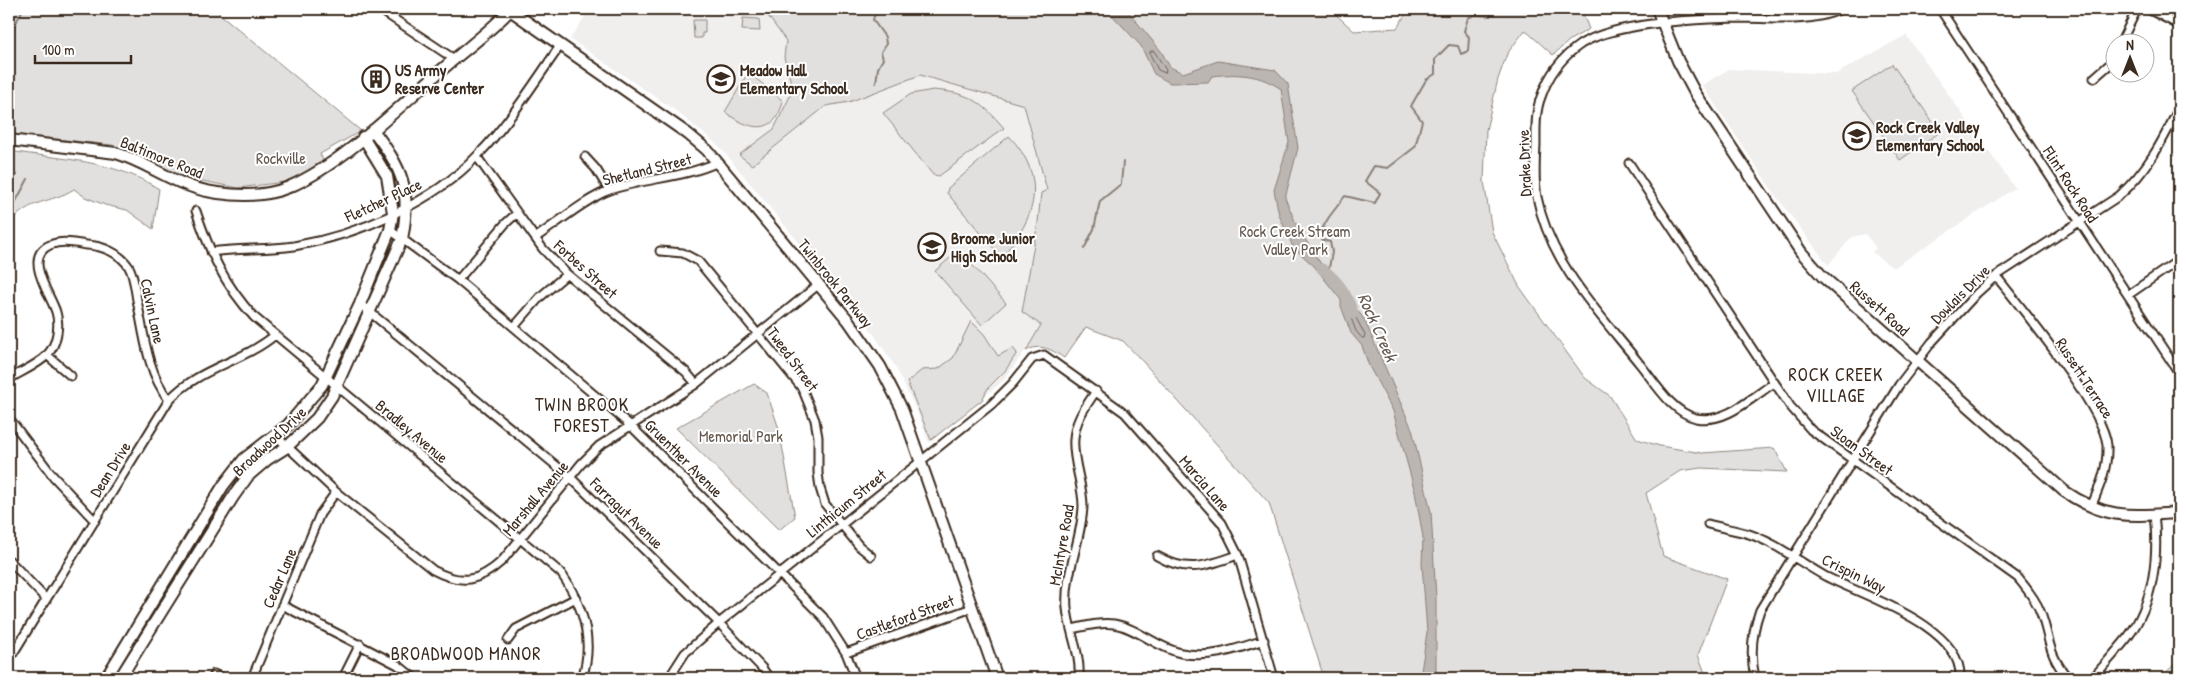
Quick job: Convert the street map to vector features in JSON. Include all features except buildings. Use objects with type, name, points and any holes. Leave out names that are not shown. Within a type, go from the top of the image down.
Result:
[{"type":"street","points":[[379,9],[454,59]]},
{"type":"street","name":"Russett Road","points":[[1657,9],[1678,61],[1694,93],[1801,252],[1822,276],[2064,491],[2091,507],[2109,514],[2122,516],[2179,513]]},
{"type":"street","points":[[1736,9],[1737,18]]},
{"type":"street","name":"Drake Drive","points":[[1774,383],[1725,415],[1714,418],[1695,418],[1683,412],[1661,389],[1574,282],[1558,255],[1545,226],[1536,184],[1537,124],[1540,99],[1553,71],[1575,48],[1600,35],[1663,23],[1737,18],[1799,19],[1841,9]]},
{"type":"street","name":"Flint Rock Road","points":[[1940,9],[2179,373]]},
{"type":"street","points":[[2126,32],[2137,9]]},
{"type":"street","points":[[2148,9],[2179,24]]},
{"type":"street","name":"Baltimore Road","points":[[9,140],[116,152],[174,181],[199,190],[247,194],[288,187],[321,169],[373,130],[510,10]]},
{"type":"street","name":"Twinbrook Parkway","points":[[510,10],[688,134],[718,162],[848,320],[880,366],[902,408],[997,678]]},
{"type":"street","name":"Fletcher Place","points":[[211,252],[294,246],[337,236],[393,214],[438,189],[477,157],[514,113],[560,46]]},
{"type":"street","points":[[2094,78],[2106,68]]},
{"type":"street","name":"Dowlais Drive","points":[[1755,678],[1752,666],[1755,624],[1760,610],[1852,460],[1917,361],[1977,293],[1996,276],[2119,196],[2136,180],[2158,148],[2179,108]]},
{"type":"street","name":"Broadwood Drive","points":[[120,678],[248,476],[268,459],[287,447],[317,418],[337,387],[402,239],[407,207],[404,184],[398,168],[388,149],[373,130]]},
{"type":"street","name":"Broadwood Drive","points":[[106,678],[223,486],[244,459],[276,435],[302,411],[326,377],[360,304],[390,230],[393,214],[388,176],[362,138]]},
{"type":"street","name":"Forbes Street","points":[[477,157],[535,238],[567,274],[686,372],[696,384]]},
{"type":"street","points":[[585,158],[596,168],[609,190]]},
{"type":"street","name":"Shetland Street","points":[[535,238],[609,190],[702,169],[718,162]]},
{"type":"street","name":"Sloan Street","points":[[1629,163],[1790,406],[1812,430],[2018,578],[2029,590],[2039,609],[2049,647],[2056,664],[2068,678]]},
{"type":"street","name":"Bradley Avenue","points":[[196,211],[222,276],[236,297],[254,317],[561,573],[583,613],[588,635],[588,652],[582,678]]},
{"type":"street","points":[[458,280],[518,213]]},
{"type":"street","name":"Gruenther Avenue","points":[[390,230],[458,280],[630,424],[824,617],[846,653],[856,678]]},
{"type":"street","name":"Calvin Lane","points":[[47,355],[54,345],[58,326],[57,312],[40,276],[38,266],[40,254],[47,246],[59,242],[100,246],[113,252],[129,268],[151,363],[160,388],[169,400]]},
{"type":"street","name":"Tweed Street","points":[[660,252],[683,253],[698,261],[802,388],[811,408],[818,437],[818,473],[825,504],[858,546],[871,556]]},
{"type":"street","points":[[2128,295],[2179,260]]},
{"type":"street","points":[[514,327],[540,297],[567,274]]},
{"type":"street","name":"Russett Terrace","points":[[1996,276],[2049,346],[2093,408],[2102,424],[2107,442],[2107,464],[2091,507]]},
{"type":"street","name":"Marshall Avenue","points":[[276,435],[336,492],[433,570],[447,578],[463,580],[488,573],[502,561],[570,477],[599,446],[630,424],[696,384],[818,285]]},
{"type":"street","name":"Farragut Avenue","points":[[360,304],[570,477],[719,623],[762,668],[769,678]]},
{"type":"street","name":"Dean Drive","points":[[9,660],[169,400],[196,377],[262,346],[275,335]]},
{"type":"street","points":[[9,379],[47,355],[71,376]]},
{"type":"street","name":"Linthicum Street","points":[[669,678],[685,653],[719,623],[992,404],[1032,360],[1044,355]]},
{"type":"street","name":"Marcia Lane","points":[[1044,355],[1125,413],[1222,523],[1238,555],[1274,678]]},
{"type":"street","name":"McIntyre Road","points":[[1079,678],[1078,651],[1067,610],[1066,594],[1083,508],[1082,482],[1074,438],[1080,416],[1096,391]]},
{"type":"street","points":[[9,418],[53,476],[95,520]]},
{"type":"street","name":"Cedar Lane","points":[[252,678],[320,514],[336,492]]},
{"type":"street","points":[[2093,678],[2129,636],[2144,609],[2152,582],[2156,557],[2154,514]]},
{"type":"street","name":"Crispin Way","points":[[1708,524],[1728,531],[1749,534],[1774,545],[1824,576],[1911,615],[1935,633],[1950,650],[1959,665],[1960,678]]},
{"type":"street","points":[[1157,556],[1173,565],[1192,568],[1207,566],[1238,555]]},
{"type":"street","points":[[9,560],[46,599]]},
{"type":"street","points":[[508,640],[516,629],[576,598]]},
{"type":"street","points":[[282,605],[398,665],[414,678]]},
{"type":"street","name":"Castleford Street","points":[[846,653],[972,608]]},
{"type":"street","points":[[1072,629],[1098,624],[1115,624],[1131,630],[1165,648],[1197,655],[1228,652],[1264,640]]},
{"type":"street","points":[[343,678],[360,644]]},
{"type":"street","points":[[214,674],[223,678]]},
{"type":"shaded area","name":"Broome Junior High School","points":[[590,9],[763,9],[821,90],[877,63],[1024,105],[1068,264],[1054,301],[1037,334],[1004,380],[929,443],[918,414],[895,366],[868,326],[719,146],[676,111],[570,39]]},
{"type":"shaded area","name":"Rock Creek Valley Elementary School","points":[[1906,35],[2015,188],[1893,268],[1872,252],[1876,248],[1865,234],[1852,237],[1828,265],[1776,196],[1702,85],[1729,69],[1836,74]]},
{"type":"green space","name":"Rockville","points":[[9,9],[214,9],[361,131],[320,154],[324,162],[292,181],[238,188],[177,176],[112,145],[9,134]]},
{"type":"green space","name":"Rock Creek Stream Valley Park","points":[[763,9],[1330,9],[1354,31],[1397,28],[1409,9],[1581,9],[1589,29],[1570,40],[1553,55],[1525,30],[1507,54],[1498,79],[1486,130],[1484,181],[1492,232],[1519,286],[1585,378],[1610,396],[1637,439],[1660,446],[1702,453],[1774,448],[1787,472],[1701,468],[1680,471],[1646,493],[1663,556],[1727,579],[1698,655],[1707,678],[1324,678],[1269,503],[1144,363],[1123,341],[1086,327],[1064,358],[1055,352],[1041,347],[1026,351],[1041,325],[1022,312],[1038,222],[1041,193],[1047,190],[1024,105],[920,75],[849,102],[826,106],[752,165],[739,155],[774,129],[793,90],[784,57],[786,41]]},
{"type":"green space","points":[[743,18],[759,19],[760,31],[742,30]]},
{"type":"green space","points":[[693,20],[705,20],[705,33],[702,33],[702,38],[694,38]]},
{"type":"green space","points":[[1892,64],[1940,132],[1900,160],[1852,91]]},
{"type":"green space","points":[[746,76],[753,76],[783,101],[779,113],[767,125],[760,127],[752,126],[725,112]]},
{"type":"green space","points":[[933,90],[956,93],[981,104],[1004,128],[939,176],[933,175],[883,113],[911,94]]},
{"type":"green space","points":[[1009,136],[1021,151],[1029,167],[1033,182],[1033,198],[1030,213],[1023,228],[1001,257],[947,193],[948,188]]},
{"type":"green space","points":[[9,151],[105,166],[142,179],[159,189],[153,229],[127,210],[105,205],[85,197],[74,189],[32,205],[9,224]]},
{"type":"green space","points":[[959,250],[1006,303],[982,325],[935,271]]},
{"type":"green space","points":[[971,321],[984,334],[998,356],[1013,348],[1017,353],[1005,371],[988,388],[982,400],[931,440],[907,382],[922,370],[938,369],[953,358]]},
{"type":"green space","name":"Memorial Park","points":[[754,384],[767,393],[779,429],[795,517],[779,530],[676,428]]},
{"type":"green space","points":[[2176,663],[2179,663],[2179,678],[2160,678]]},
{"type":"water","points":[[1109,9],[1126,9],[1161,51],[1170,67],[1183,73],[1218,61],[1275,70],[1288,84],[1298,148],[1285,198],[1298,228],[1319,261],[1364,319],[1412,429],[1431,512],[1436,598],[1436,678],[1420,678],[1427,632],[1422,564],[1423,537],[1415,492],[1393,411],[1369,366],[1362,346],[1351,333],[1341,306],[1341,300],[1314,266],[1293,247],[1279,215],[1274,190],[1289,142],[1281,89],[1265,80],[1239,75],[1212,76],[1208,82],[1170,83],[1154,74],[1141,46],[1112,15]]},
{"type":"waterway","points":[[9,36],[23,9]]},
{"type":"waterway","points":[[876,9],[873,20],[885,37],[886,44],[881,52],[883,59],[878,68],[876,83]]},
{"type":"waterway","points":[[1328,273],[1332,252],[1330,242],[1323,240],[1319,234],[1329,217],[1345,196],[1375,203],[1380,193],[1365,181],[1374,166],[1388,168],[1415,147],[1422,121],[1411,106],[1426,80],[1435,74],[1435,59],[1449,45],[1458,46],[1461,54],[1468,51],[1469,37],[1464,31],[1468,18],[1474,15],[1490,16],[1493,9]]},
{"type":"waterway","points":[[1084,249],[1094,229],[1100,201],[1121,184],[1123,162]]},
{"type":"waterway","points":[[9,174],[17,175]]},
{"type":"waterway","points":[[15,203],[28,179]]},
{"type":"waterway","name":"Rock Creek","points":[[1322,269],[1342,288],[1353,314]]},
{"type":"place","name":"US Army Reserve Center","points":[[376,79]]},
{"type":"place","name":"Meadow Hall Elementary School","points":[[721,79]]},
{"type":"place","name":"Rock Creek Valley Elementary School","points":[[1857,136]]},
{"type":"place","name":"Broome Junior High School","points":[[932,247]]},
{"type":"district","name":"ROCK CREEK VILLAGE","points":[[1836,384]]},
{"type":"district","name":"TWIN BROOK FOREST","points":[[582,414]]},
{"type":"district","name":"BROADWOOD MANOR","points":[[466,653]]}]
